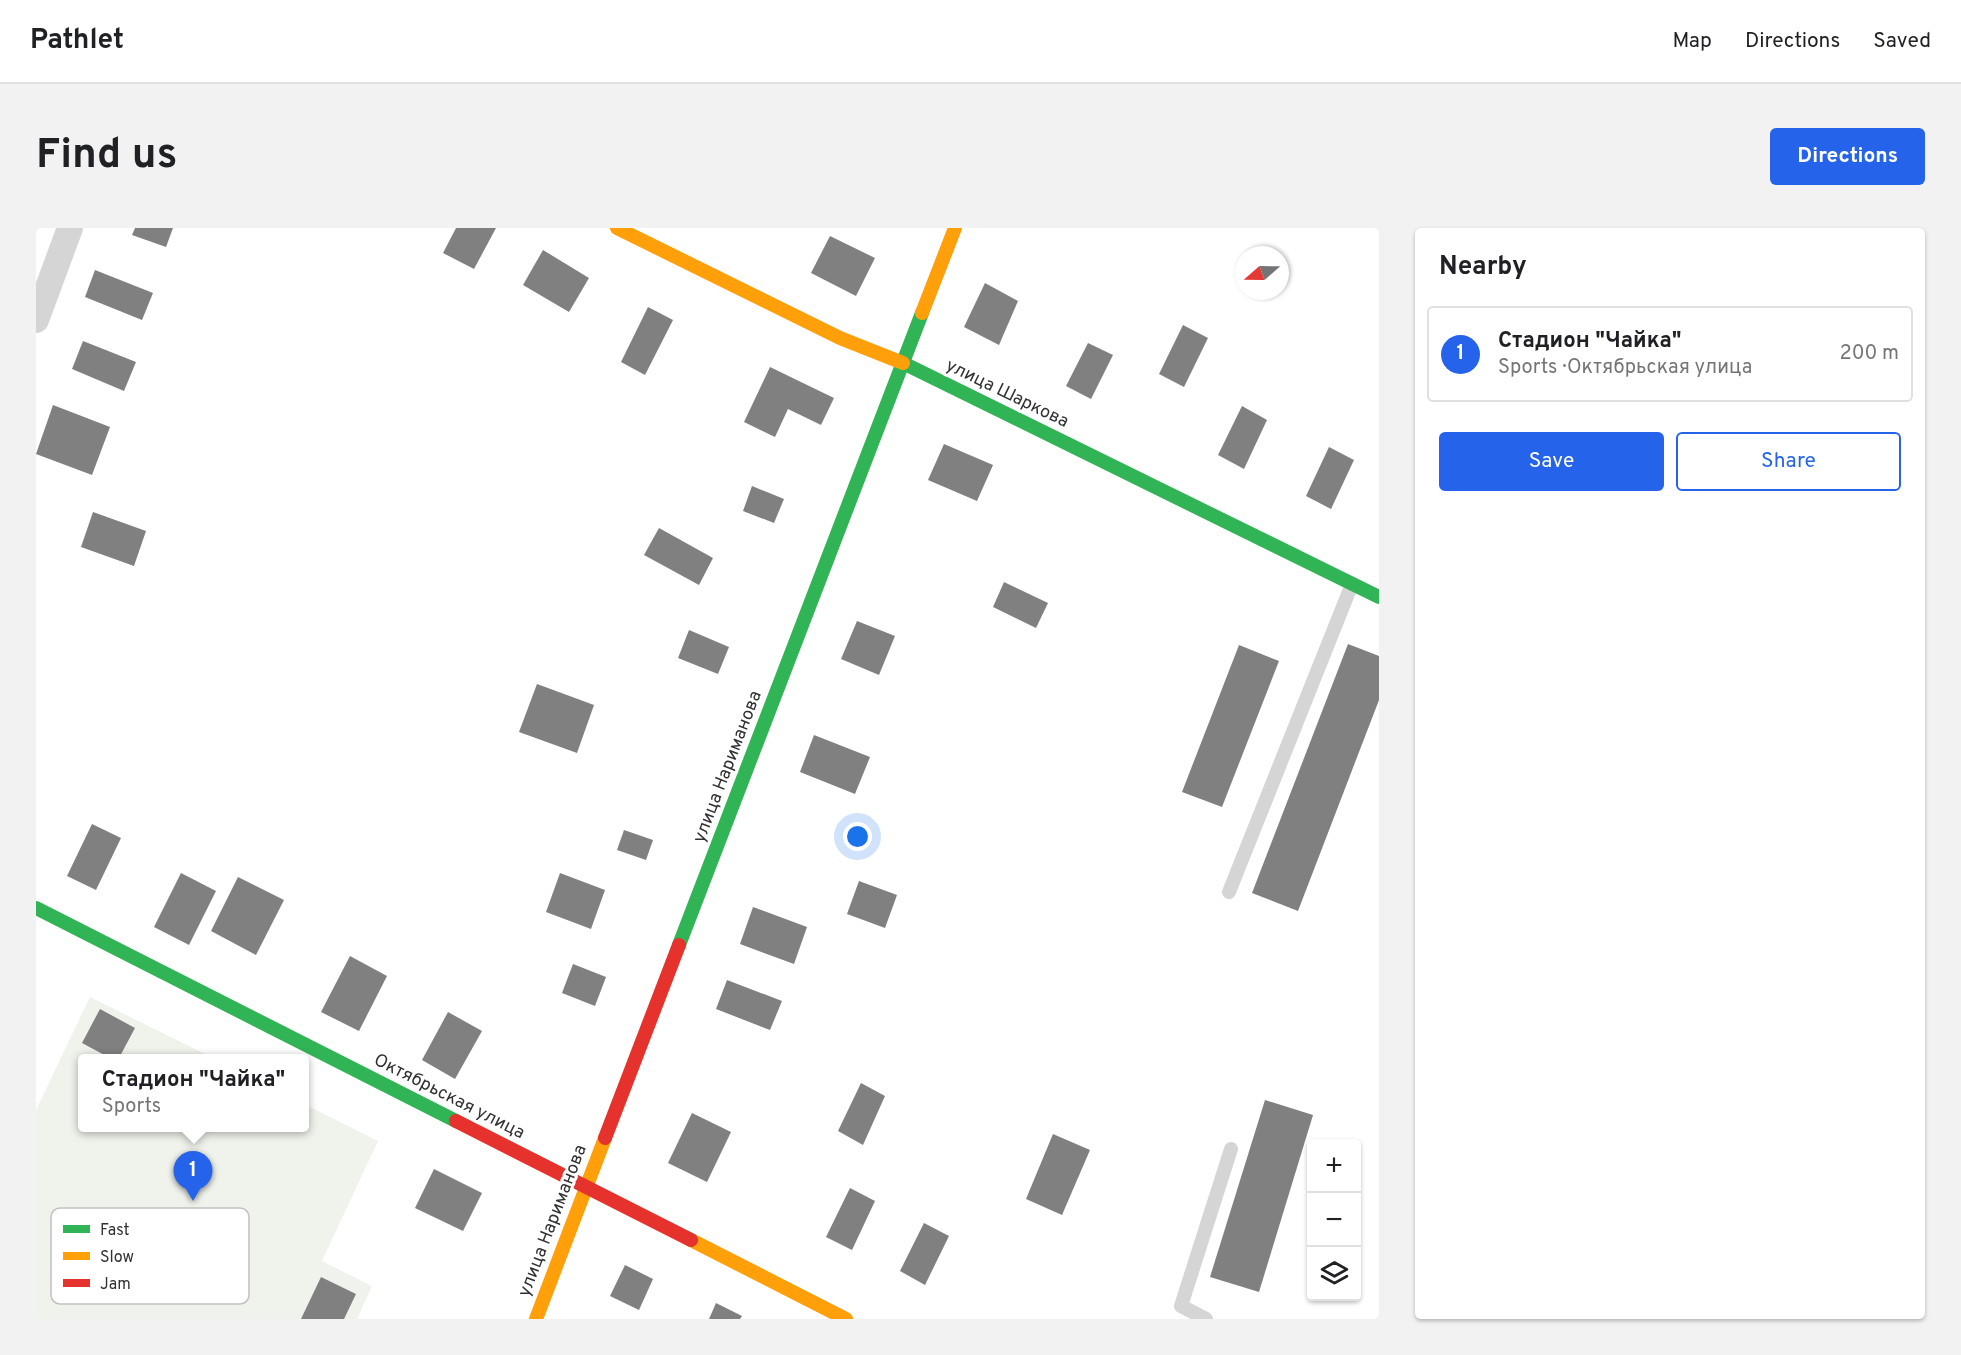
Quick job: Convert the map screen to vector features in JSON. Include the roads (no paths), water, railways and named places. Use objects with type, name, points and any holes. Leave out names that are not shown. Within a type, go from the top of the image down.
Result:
[{"type":"street","points":[[36,320],[70,228]]},
{"type":"street","name":"улица Шаркова","points":[[617,228],[840,338],[903,363],[1379,597]]},
{"type":"street","name":"улица Нариманова","points":[[536,1319],[585,1186],[955,228]]},
{"type":"street","name":"Октябрьская улица","points":[[36,908],[846,1319]]},
{"type":"lane","points":[[1229,892],[1352,584]]},
{"type":"lane","points":[[1206,1319],[1181,1306],[1231,1149]]},
{"type":"place","name":"Стадион \"Чайка\"","points":[[193,1201]]}]
